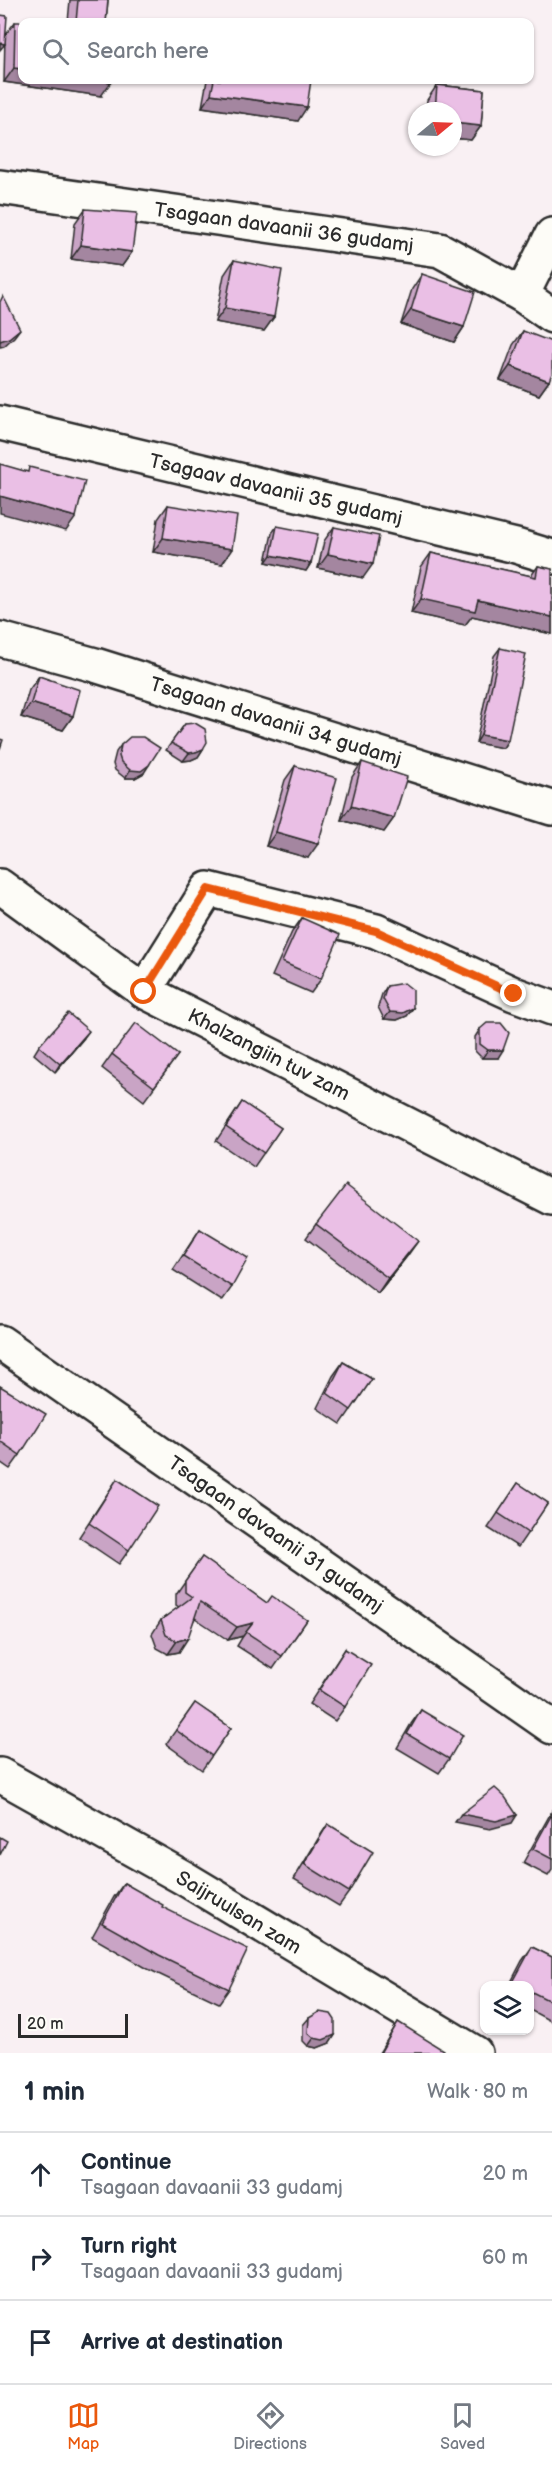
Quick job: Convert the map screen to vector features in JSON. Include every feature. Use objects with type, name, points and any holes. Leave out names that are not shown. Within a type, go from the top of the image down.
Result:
[{"type":"street","name":"Tsagaan davaanii 36 gudamj","points":[[0,187],[440,250],[522,296],[552,316]]},
{"type":"street","points":[[522,296],[552,235]]},
{"type":"street","name":"Tsagaav davaanii 35 gudamj","points":[[0,423],[516,546],[552,557]]},
{"type":"street","name":"Tsagaan davaanii 34 gudamj","points":[[0,639],[95,665],[552,807]]},
{"type":"street","name":"Khalzangiin tuv zam","points":[[0,886],[144,992],[552,1198]]},
{"type":"street","points":[[144,992],[208,889],[376,931],[514,994],[552,1008]]},
{"type":"street","name":"Tsagaan davaanii 31 gudamj","points":[[0,1342],[552,1727]]},
{"type":"street","name":"Saijruulsan zam","points":[[0,1775],[184,1878],[475,2053]]},
{"type":"building","points":[[78,0],[108,0],[106,18],[76,18]]},
{"type":"building","points":[[0,15],[7,16],[5,44],[0,43]]},
{"type":"building","points":[[15,22],[18,22],[18,68],[14,68]]},
{"type":"building","points":[[213,84],[310,84],[307,107],[211,94]]},
{"type":"building","points":[[437,85],[484,90],[481,126],[462,124],[462,102],[436,102]]},
{"type":"building","points":[[85,209],[137,213],[132,252],[81,245]]},
{"type":"building","points":[[234,260],[282,270],[274,317],[225,308]]},
{"type":"building","points":[[422,274],[475,292],[464,327],[411,310]]},
{"type":"building","points":[[3,296],[20,329],[9,338],[0,341],[0,302]]},
{"type":"building","points":[[523,331],[552,342],[552,373],[549,381],[510,366]]},
{"type":"building","points":[[0,464],[28,472],[29,467],[85,481],[76,517],[0,496]]},
{"type":"building","points":[[168,505],[237,516],[232,549],[163,538]]},
{"type":"building","points":[[277,526],[318,534],[311,563],[271,555]]},
{"type":"building","points":[[334,527],[379,536],[373,564],[328,554]]},
{"type":"building","points":[[431,553],[536,577],[538,566],[552,569],[552,617],[478,600],[475,611],[421,599]]},
{"type":"building","points":[[500,648],[526,654],[508,740],[481,735]]},
{"type":"building","points":[[39,676],[80,690],[73,716],[31,703]]},
{"type":"building","points":[[195,723],[205,729],[207,742],[203,749],[189,753],[171,743],[185,724]]},
{"type":"building","points":[[130,737],[143,737],[160,748],[149,765],[141,771],[130,770],[121,762],[119,756],[121,745]]},
{"type":"building","points":[[362,762],[407,777],[394,818],[351,806]]},
{"type":"building","points":[[295,766],[337,778],[318,844],[276,832]]},
{"type":"building","points":[[302,918],[340,935],[321,979],[282,962]]},
{"type":"building","points":[[404,983],[413,990],[413,1008],[403,1013],[390,1012],[383,999],[387,986]]},
{"type":"building","points":[[68,1013],[89,1031],[60,1064],[39,1046]]},
{"type":"building","points":[[136,1023],[178,1055],[154,1087],[112,1054]]},
{"type":"building","points":[[487,1023],[501,1023],[509,1033],[503,1050],[488,1050],[480,1044],[480,1029]]},
{"type":"building","points":[[242,1102],[281,1128],[264,1153],[226,1127]]},
{"type":"building","points":[[346,1185],[418,1241],[388,1278],[316,1224]]},
{"type":"building","points":[[200,1229],[248,1258],[232,1287],[183,1256]]},
{"type":"building","points":[[343,1362],[372,1379],[351,1410],[327,1393]]},
{"type":"building","points":[[0,1386],[46,1414],[20,1455],[0,1441]]},
{"type":"building","points":[[117,1479],[158,1506],[129,1550],[89,1523]]},
{"type":"building","points":[[518,1483],[548,1503],[528,1533],[498,1513]]},
{"type":"building","points":[[202,1557],[267,1603],[272,1596],[307,1620],[282,1656],[246,1632],[253,1623],[237,1627],[200,1602],[188,1638],[177,1641],[166,1635],[161,1620],[192,1597],[185,1592],[185,1581]]},
{"type":"building","points":[[345,1649],[371,1665],[345,1707],[319,1690]]},
{"type":"building","points":[[195,1703],[231,1728],[212,1756],[176,1730]]},
{"type":"building","points":[[421,1710],[463,1735],[449,1759],[407,1734]]},
{"type":"building","points":[[495,1788],[505,1797],[517,1815],[496,1821],[461,1814]]},
{"type":"building","points":[[552,1814],[552,1859],[533,1849]]},
{"type":"building","points":[[328,1824],[373,1852],[349,1892],[304,1864]]},
{"type":"building","points":[[0,1837],[7,1841],[0,1855]]},
{"type":"building","points":[[124,1883],[163,1905],[162,1907],[248,1949],[229,1989],[159,1955],[102,1923]]},
{"type":"building","points":[[532,1947],[552,1957],[552,2002],[534,1993],[534,1981],[514,1981]]},
{"type":"building","points":[[319,2012],[331,2014],[335,2020],[335,2035],[323,2040],[314,2038],[308,2033],[309,2018]]},
{"type":"building","points":[[398,2022],[443,2050],[441,2053],[380,2053]]},
{"type":"route","points":[[144,992],[208,889],[376,931],[514,994]]}]
